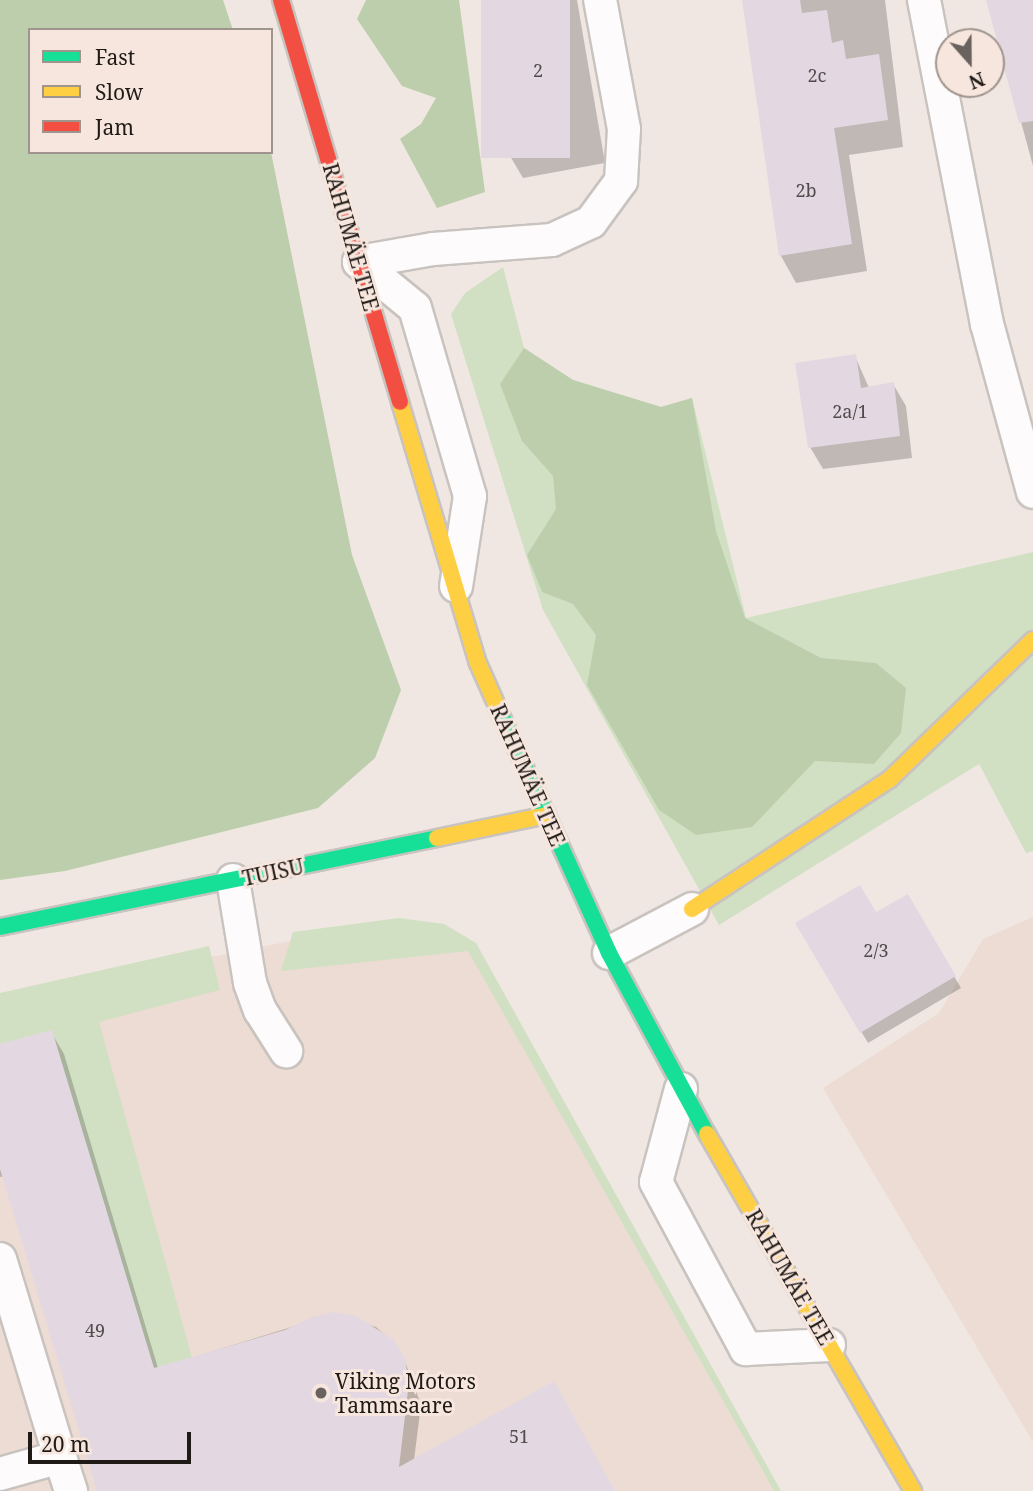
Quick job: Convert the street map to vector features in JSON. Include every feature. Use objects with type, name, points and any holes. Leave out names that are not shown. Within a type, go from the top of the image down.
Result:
[{"type":"street","name":"RAHUMÄE TEE","points":[[281,0],[359,262]]},
{"type":"street","name":"RAHUMÄE TEE","points":[[456,589],[477,661],[609,953],[681,1089],[913,1491]]},
{"type":"street","points":[[692,909],[890,779],[1033,640]]},
{"type":"street","name":"TUISU","points":[[0,927],[547,815]]},
{"type":"lane","points":[[359,262],[433,249],[552,240],[591,222],[621,181],[624,129],[600,0]]},
{"type":"lane","points":[[924,0],[987,324],[1033,492]]},
{"type":"lane","points":[[359,262],[415,308],[470,496],[456,589]]},
{"type":"lane","points":[[233,880],[250,983],[286,1051]]},
{"type":"lane","points":[[609,953],[692,909]]},
{"type":"lane","points":[[681,1089],[656,1182],[746,1349],[829,1345]]},
{"type":"lane","points":[[0,1259],[71,1491]]},
{"type":"lane","points":[[0,1474],[60,1457]]},
{"type":"shaded area","points":[[1033,917],[1033,1442],[823,1088],[939,1013],[983,939]]},
{"type":"shaded area","points":[[346,930],[468,950],[774,1491],[0,1491],[0,999]]},
{"type":"green space","points":[[0,0],[223,0],[232,28],[28,28],[28,154],[271,154],[352,555],[401,690],[375,758],[318,808],[65,871],[0,880]]},
{"type":"green space","points":[[366,0],[459,0],[485,192],[437,208],[400,139],[421,124],[436,98],[402,86],[357,19]]},
{"type":"green space","points":[[503,267],[524,348],[573,380],[661,407],[692,398],[746,618],[1033,552],[1033,851],[1026,853],[979,764],[719,925],[543,610],[451,314],[465,293]]},
{"type":"green space","points":[[524,348],[573,380],[661,407],[692,398],[716,531],[745,618],[821,658],[876,663],[906,688],[901,733],[874,764],[815,761],[752,827],[696,835],[659,810],[587,685],[596,635],[573,604],[542,592],[527,555],[556,509],[553,476],[522,441],[500,384]]},
{"type":"green space","points":[[399,918],[444,924],[476,943],[781,1491],[774,1491],[468,951],[281,971],[293,932]]},
{"type":"green space","points":[[209,946],[220,990],[99,1022],[229,1491],[191,1491],[52,1031],[0,1044],[0,993]]},
{"type":"building","points":[[481,0],[570,0],[570,158],[481,158]]},
{"type":"building","points":[[742,0],[800,0],[802,13],[827,10],[832,43],[843,40],[846,59],[879,54],[888,120],[834,128],[852,244],[779,256]]},
{"type":"building","points":[[986,0],[1033,0],[1033,121],[1019,123],[1005,71],[1005,28],[994,28]]},
{"type":"building","points":[[856,354],[861,388],[894,382],[900,436],[808,448],[795,363]]},
{"type":"building","points":[[860,885],[876,912],[908,894],[956,976],[860,1033],[795,923]]},
{"type":"building","points":[[52,1030],[154,1368],[285,1330],[312,1317],[334,1312],[356,1316],[394,1340],[405,1359],[409,1382],[399,1467],[554,1381],[615,1491],[97,1491],[0,1169],[0,1044]]},
{"type":"traffic: fast","points":[[497,706],[609,953],[707,1134]]},
{"type":"traffic: fast","points":[[0,927],[437,838]]},
{"type":"traffic: slow","points":[[400,402],[477,661],[497,706]]},
{"type":"traffic: slow","points":[[692,909],[890,779],[1033,640]]},
{"type":"traffic: slow","points":[[437,838],[547,815]]},
{"type":"traffic: slow","points":[[707,1134],[913,1491]]},
{"type":"traffic: jam","points":[[281,0],[400,402]]},
{"type":"place","name":"Viking Motors Tammsaare","points":[[321,1393]]}]
